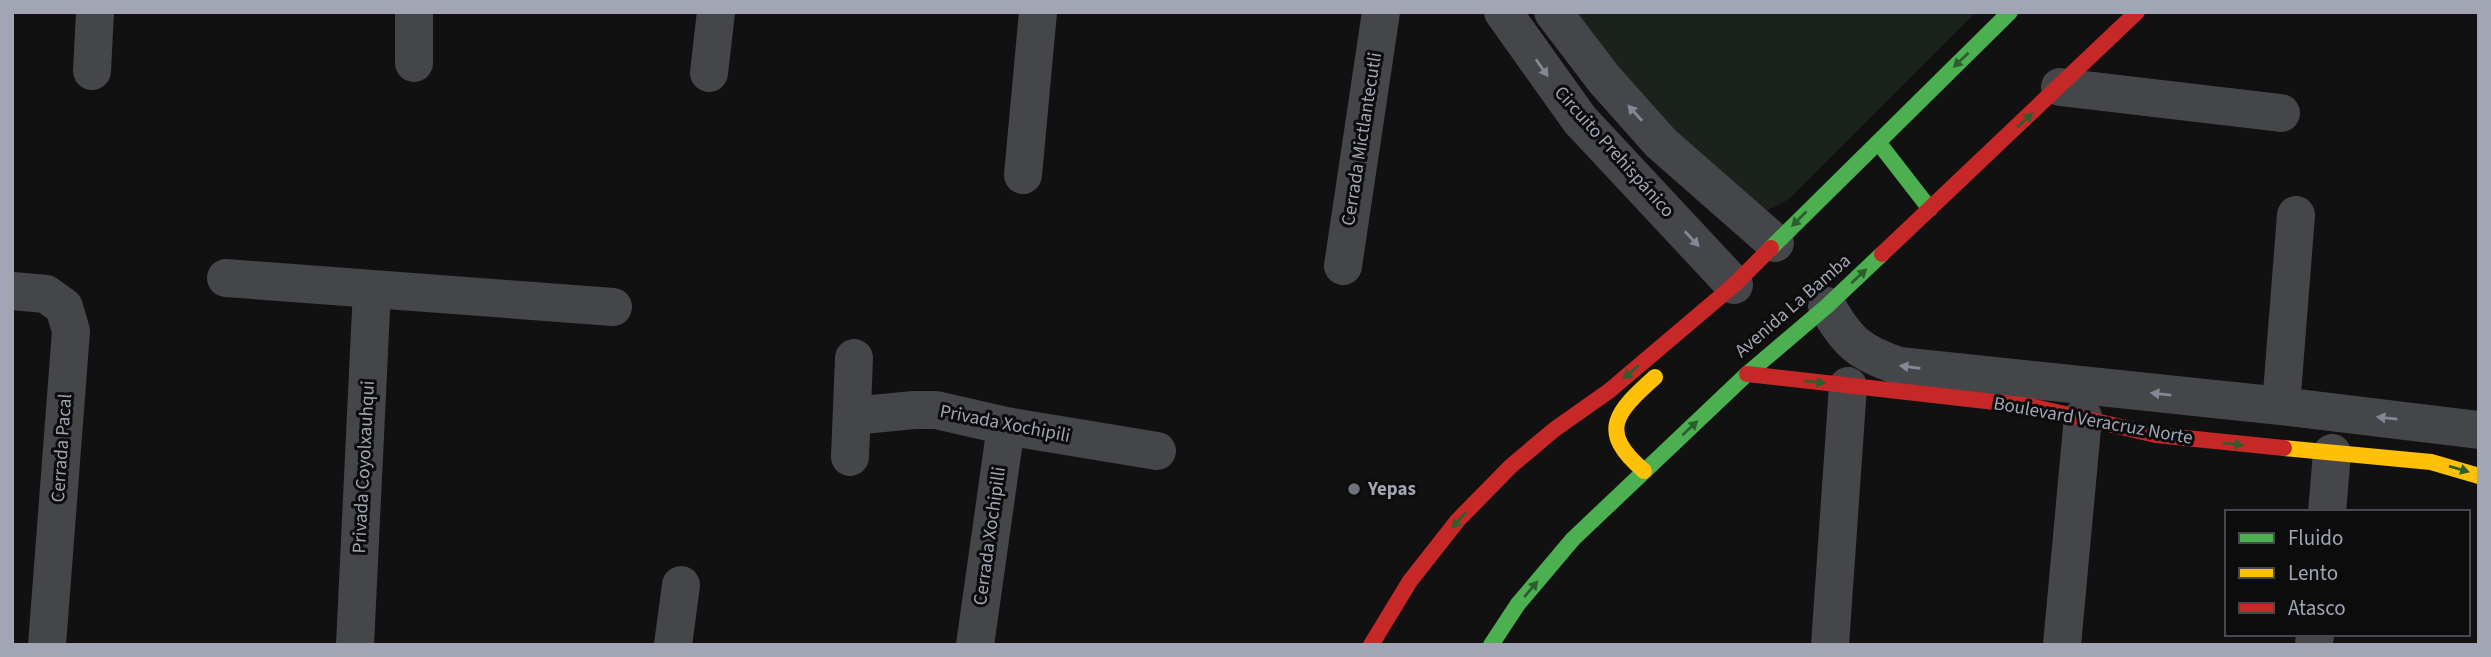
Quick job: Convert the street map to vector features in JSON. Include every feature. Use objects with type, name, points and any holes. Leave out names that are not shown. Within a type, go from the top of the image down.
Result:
[{"type":"street","points":[[92,71],[95,12]]},
{"type":"street","points":[[414,12],[414,62]]},
{"type":"street","points":[[709,73],[716,12]]},
{"type":"street","points":[[1023,175],[1038,12]]},
{"type":"street","name":"Cerrada Mictlantecutli","points":[[1343,266],[1381,12]]},
{"type":"street","name":"Circuito Prehispánico","points":[[1503,12],[1567,104],[1734,285]]},
{"type":"street","points":[[1553,12],[1604,79],[1661,143],[1775,243]]},
{"type":"street","points":[[1371,645],[1410,582],[1458,520],[1511,466],[1555,429],[1609,391],[1734,285],[2010,12]]},
{"type":"street","name":"Avenida La Bamba","points":[[1491,645],[1518,604],[1573,539],[1747,374],[1827,306],[2137,12]]},
{"type":"street","points":[[2060,87],[2281,113]]},
{"type":"street","points":[[1878,142],[1930,209]]},
{"type":"street","points":[[1627,169],[1661,143]]},
{"type":"street","points":[[2281,406],[2296,215]]},
{"type":"street","points":[[226,278],[613,307]]},
{"type":"street","points":[[1700,334],[1729,305],[1734,285]]},
{"type":"street","name":"Privada Coyolxauhqui","points":[[355,645],[372,289]]},
{"type":"street","name":"Cerrada Pacal","points":[[12,291],[46,294],[64,307],[71,331],[47,645]]},
{"type":"street","name":"Boulevard Veracruz Norte","points":[[1827,306],[1847,338],[1872,357],[1899,366],[2281,406],[2479,430]]},
{"type":"street","points":[[850,457],[854,358]]},
{"type":"street","points":[[1644,471],[1620,449],[1617,428],[1620,416],[1630,400],[1666,367]]},
{"type":"street","name":"Boulevard Veracruz Norte","points":[[1747,374],[2030,406],[2156,435],[2431,462],[2479,476]]},
{"type":"street","points":[[1830,645],[1847,386]]},
{"type":"street","name":"Privada Xochipili","points":[[852,416],[936,410],[1006,426],[1157,451]]},
{"type":"street","points":[[2062,645],[2083,417]]},
{"type":"street","name":"Cerrada Xochipilli","points":[[975,645],[1006,426]]},
{"type":"street","points":[[2327,510],[2332,453]]},
{"type":"street","points":[[673,645],[681,585]]},
{"type":"shaded area","points":[[1564,12],[1976,12],[1789,199],[1761,214],[1723,199]]},
{"type":"traffic: fast","points":[[1771,248],[2010,12]]},
{"type":"traffic: fast","points":[[1878,142],[1930,209]]},
{"type":"traffic: fast","points":[[1491,645],[1518,604],[1573,539],[1747,374],[1827,306],[1882,254]]},
{"type":"traffic: slow","points":[[1644,471],[1620,444],[1617,422],[1630,401],[1655,377]]},
{"type":"traffic: slow","points":[[2284,448],[2431,462],[2479,476]]},
{"type":"traffic: jam","points":[[1882,254],[2137,12]]},
{"type":"traffic: jam","points":[[1371,645],[1410,581],[1458,520],[1511,466],[1555,429],[1609,391],[1734,285],[1771,248]]},
{"type":"traffic: jam","points":[[1747,374],[2030,406],[2156,435],[2284,448]]},
{"type":"place","name":"Yepas","points":[[1354,489]]}]
